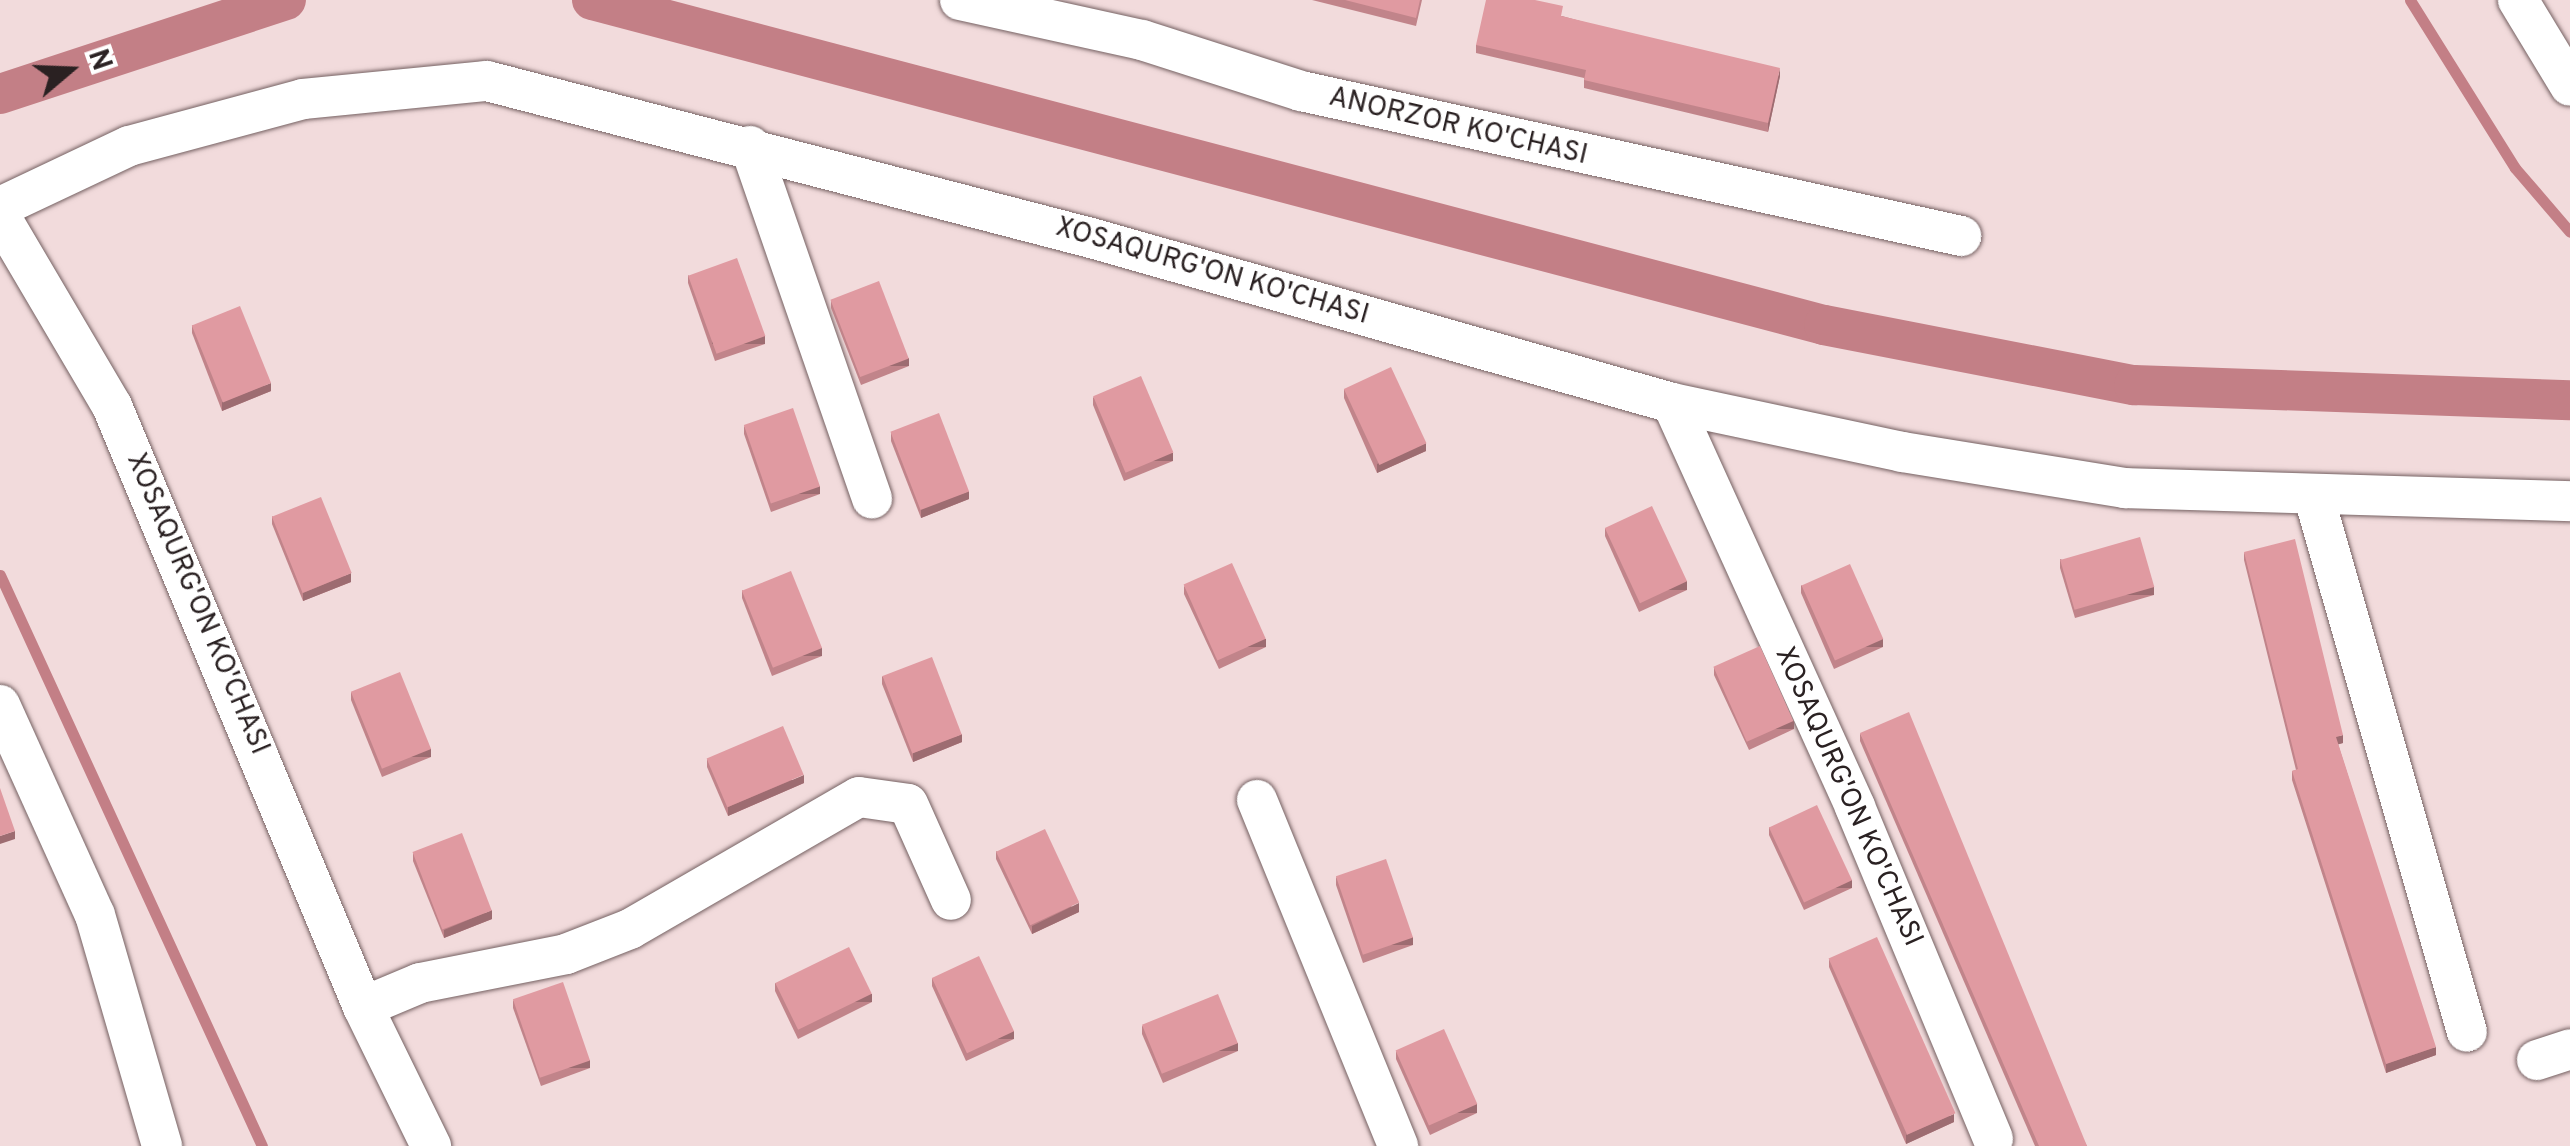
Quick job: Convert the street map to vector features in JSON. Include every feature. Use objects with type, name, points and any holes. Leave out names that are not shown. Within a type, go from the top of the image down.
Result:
[{"type":"street","name":"ANORZOR KO'CHASI","points":[[960,0],[1142,40],[1301,91],[1961,236]]},
{"type":"street","points":[[2518,0],[2570,86]]},
{"type":"street","name":"XOSAQURG'ON KO'CHASI","points":[[0,207],[129,146],[303,99],[487,81],[750,146],[1672,403],[1902,452],[2124,488],[2314,497],[2570,501]]},
{"type":"street","points":[[750,146],[872,498]]},
{"type":"street","name":"XOSAQURG'ON KO'CHASI","points":[[0,216],[112,406],[363,1007],[432,1146]]},
{"type":"street","name":"XOSAQURG'ON KO'CHASI","points":[[1672,403],[1855,807],[1990,1143]]},
{"type":"street","points":[[2314,497],[2467,1032]]},
{"type":"street","points":[[0,705],[96,914],[162,1146]]},
{"type":"street","points":[[363,1007],[420,983],[566,954],[630,929],[859,797],[908,804],[951,900]]},
{"type":"street","points":[[1257,800],[1398,1146]]},
{"type":"building","points":[[1345,0],[1420,0],[1416,18]]},
{"type":"building","points":[[1486,0],[1535,0],[1563,6],[1561,16],[1780,68],[1768,123],[1584,80],[1586,70],[1476,45]]},
{"type":"building","points":[[737,258],[765,336],[717,354],[688,276]]},
{"type":"building","points":[[879,281],[909,358],[860,377],[830,300]]},
{"type":"building","points":[[240,306],[271,383],[223,402],[192,325]]},
{"type":"building","points":[[1391,367],[1426,443],[1379,465],[1344,389]]},
{"type":"building","points":[[1141,376],[1173,452],[1126,473],[1093,396]]},
{"type":"building","points":[[793,408],[820,486],[771,503],[744,425]]},
{"type":"building","points":[[939,413],[969,491],[921,510],[890,432]]},
{"type":"building","points":[[321,497],[352,573],[303,593],[272,517]]},
{"type":"building","points":[[1652,506],[1687,581],[1640,603],[1605,528]]},
{"type":"building","points":[[2140,537],[2154,587],[2075,610],[2060,560]]},
{"type":"building","points":[[2295,539],[2343,735],[2336,737],[2436,1047],[2386,1064],[2292,771],[2298,769],[2244,552]]},
{"type":"building","points":[[1232,563],[1266,639],[1217,660],[1184,585]]},
{"type":"building","points":[[1850,564],[1883,639],[1835,660],[1802,586]]},
{"type":"building","points":[[791,571],[822,648],[773,668],[742,591]]},
{"type":"building","points":[[1760,646],[1793,721],[1747,742],[1713,667]]},
{"type":"building","points":[[932,657],[962,734],[912,753],[883,676]]},
{"type":"building","points":[[400,672],[431,749],[382,769],[351,692]]},
{"type":"building","points":[[1909,712],[2087,1146],[2039,1146],[1860,733]]},
{"type":"building","points":[[783,726],[804,775],[727,807],[707,758]]},
{"type":"building","points":[[0,788],[15,831],[0,836]]},
{"type":"building","points":[[1817,805],[1852,880],[1804,903],[1769,827]]},
{"type":"building","points":[[1045,829],[1079,902],[1030,925],[996,852]]},
{"type":"building","points":[[462,833],[492,910],[442,929],[413,852]]},
{"type":"building","points":[[1386,859],[1413,937],[1363,955],[1336,876]]},
{"type":"building","points":[[1877,937],[1956,1113],[1907,1135],[1829,959]]},
{"type":"building","points":[[849,947],[872,994],[798,1030],[775,983]]},
{"type":"building","points":[[979,956],[1014,1031],[967,1053],[932,978]]},
{"type":"building","points":[[563,982],[590,1060],[540,1078],[513,999]]},
{"type":"building","points":[[1218,994],[1238,1043],[1162,1074],[1142,1025]]},
{"type":"building","points":[[1444,1029],[1477,1104],[1429,1125],[1396,1051]]},
{"type":"waterway","points":[[0,94],[286,0]]},
{"type":"waterway","points":[[592,0],[1824,325],[2134,385],[2570,400]]},
{"type":"waterway","points":[[2410,0],[2515,168],[2570,232]]},
{"type":"waterway","points":[[0,575],[262,1146]]}]
